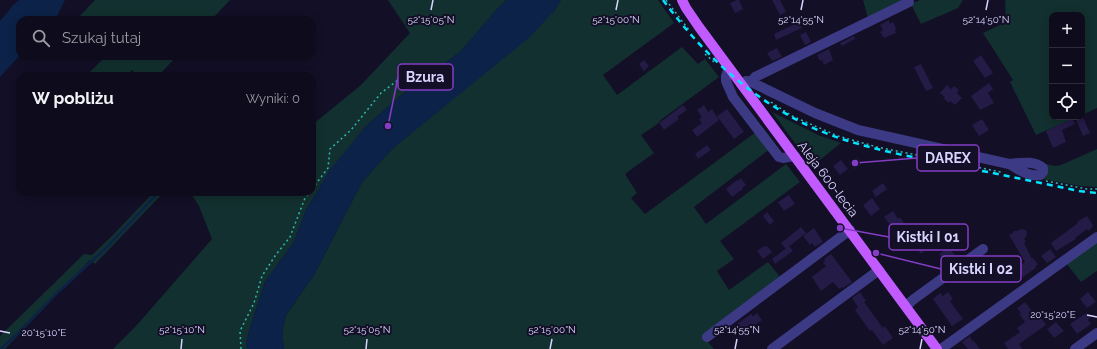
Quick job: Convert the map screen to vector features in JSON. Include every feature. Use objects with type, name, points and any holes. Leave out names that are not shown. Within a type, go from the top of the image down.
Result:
[{"type":"main road","name":"Aleja 600-lecia","points":[[682,0],[699,27],[729,68],[746,82],[795,156],[937,349]]},
{"type":"street","points":[[746,82],[909,2]]},
{"type":"street","points":[[729,68],[726,81],[733,97],[779,157],[783,158],[795,156]]},
{"type":"street","points":[[746,82],[815,113],[858,130],[1009,164]]},
{"type":"street","points":[[707,337],[850,230]]},
{"type":"street","points":[[941,349],[1097,237]]},
{"type":"street","points":[[906,306],[983,249]]},
{"type":"street","points":[[772,349],[879,270]]},
{"type":"street","points":[[1074,349],[1097,333]]},
{"type":"path","points":[[316,184],[328,168],[330,149],[351,130],[381,93],[398,80]]},
{"type":"path","points":[[241,349],[240,331],[254,303],[262,276],[290,237],[307,196]]},
{"type":"green space","points":[[95,0],[230,0],[215,16],[80,16]]},
{"type":"green space","points":[[388,0],[507,0],[498,8],[461,51],[431,74],[414,84],[365,127],[316,196],[316,122],[361,85],[410,33]]},
{"type":"green space","points":[[561,0],[658,0],[674,23],[603,75],[617,95],[682,47],[698,64],[705,59],[719,77],[641,135],[654,153],[625,174],[637,193],[631,198],[645,214],[756,132],[770,149],[694,207],[706,224],[786,164],[800,182],[720,241],[734,259],[717,271],[729,290],[768,262],[781,278],[704,337],[714,349],[284,349],[283,328],[286,315],[314,275],[362,182],[391,150],[554,11]]},
{"type":"green space","points":[[863,0],[905,0],[868,18]]},
{"type":"green space","points":[[920,0],[963,0],[958,8],[921,24],[911,4]]},
{"type":"green space","points":[[1005,0],[1097,0],[1097,108],[1085,114],[1085,12],[1049,12],[1049,120],[1070,120],[1036,135],[1010,82],[1013,80],[983,33],[1006,22]]},
{"type":"green space","points":[[102,60],[173,60],[162,72],[134,72],[132,70],[130,72],[90,72]]},
{"type":"green space","points":[[772,112],[818,135],[841,143],[812,166]]},
{"type":"green space","points":[[1097,149],[1097,187],[1080,186],[1042,179],[1046,164],[1056,166],[1061,165]]},
{"type":"green space","points":[[150,196],[160,196],[95,264],[90,260],[5,349],[0,349],[0,336],[84,254],[92,255]]},
{"type":"green space","points":[[193,196],[316,196],[306,210],[294,242],[265,282],[249,331],[246,343],[247,349],[113,349],[136,326],[212,239],[199,206]]},
{"type":"green space","points":[[1097,242],[1097,271],[1081,282],[1066,263]]},
{"type":"water","points":[[19,0],[65,0],[57,16],[16,16],[16,59],[0,77],[0,21]]},
{"type":"water","points":[[507,0],[561,0],[554,11],[530,37],[391,150],[362,182],[314,275],[286,315],[283,328],[284,349],[247,349],[246,343],[249,331],[265,282],[294,242],[306,210],[314,196],[316,196],[316,193],[329,171],[365,127],[414,84],[431,74],[461,51],[498,8]]},
{"type":"building","points":[[739,0],[743,9],[735,13],[730,3]]},
{"type":"building","points":[[772,0],[780,0],[786,12],[780,15]]},
{"type":"building","points":[[889,20],[890,24],[893,22],[896,28],[896,33],[884,38],[880,32],[883,30],[880,25]]},
{"type":"building","points":[[799,22],[802,28],[776,40],[774,34]]},
{"type":"building","points":[[806,32],[811,42],[805,45],[800,35]]},
{"type":"building","points":[[854,36],[855,39],[842,46],[840,43]]},
{"type":"building","points":[[777,48],[782,57],[772,61],[767,53]]},
{"type":"building","points":[[829,49],[833,60],[824,65],[822,60],[820,61],[817,55]]},
{"type":"building","points":[[981,55],[993,73],[985,78],[973,61]]},
{"type":"building","points":[[644,60],[649,66],[644,71],[639,64]]},
{"type":"building","points":[[921,64],[933,88],[926,91],[914,67]]},
{"type":"building","points":[[989,83],[993,89],[988,93],[994,103],[980,110],[971,96]]},
{"type":"building","points":[[947,85],[951,89],[954,86],[959,90],[957,93],[962,98],[955,105],[950,101],[949,103],[940,93]]},
{"type":"building","points":[[683,105],[687,110],[677,117],[679,119],[664,130],[659,123]]},
{"type":"building","points":[[704,105],[708,112],[712,109],[719,120],[697,137],[692,130],[702,123],[699,119],[702,117],[697,110]]},
{"type":"building","points":[[727,109],[744,132],[734,139],[717,116]]},
{"type":"building","points":[[982,119],[989,130],[979,136],[972,125]]},
{"type":"building","points":[[1070,120],[1073,120],[1075,124],[1062,130],[1066,142],[1053,148],[1046,131]]},
{"type":"building","points":[[1076,120],[1084,120],[1090,133],[1083,136]]},
{"type":"building","points":[[707,145],[711,150],[698,159],[695,154]]},
{"type":"building","points":[[857,157],[862,163],[855,169],[849,163]]},
{"type":"building","points":[[841,160],[848,169],[840,175],[833,166]]},
{"type":"building","points":[[741,178],[746,185],[732,197],[726,189]]},
{"type":"building","points":[[883,183],[887,189],[876,197],[872,191]]},
{"type":"building","points":[[789,195],[795,204],[784,211],[778,202]]},
{"type":"building","points":[[872,198],[880,209],[871,216],[863,205]]},
{"type":"building","points":[[893,211],[898,219],[900,217],[904,223],[900,226],[899,230],[894,230],[884,217]]},
{"type":"building","points":[[767,212],[774,221],[770,225],[763,216]]},
{"type":"building","points":[[1087,216],[1093,227],[1088,231],[1087,229],[1075,238],[1076,239],[1056,251],[1051,243],[1078,223],[1077,222]]},
{"type":"building","points":[[801,227],[806,233],[786,249],[781,243]]},
{"type":"building","points":[[814,228],[823,242],[815,247],[812,243],[810,245],[803,236]]},
{"type":"building","points":[[1021,229],[1026,230],[1026,237],[1024,238],[1026,242],[1024,243],[1032,259],[1033,258],[1038,264],[1035,267],[1036,268],[1023,277],[1017,268],[1025,262],[1009,235],[1014,231]]},
{"type":"building","points":[[919,238],[927,249],[921,254],[913,243]]},
{"type":"building","points":[[764,246],[767,246],[772,252],[763,259],[757,251]]},
{"type":"building","points":[[789,246],[793,251],[775,264],[772,259]]},
{"type":"building","points":[[949,247],[956,257],[946,264],[939,254]]},
{"type":"building","points":[[1050,249],[1056,257],[1047,263],[1041,256]]},
{"type":"building","points":[[831,254],[852,282],[839,289],[833,282],[821,291],[812,277],[826,266],[823,262],[825,261],[824,259]]},
{"type":"building","points":[[860,292],[866,301],[864,302],[883,328],[885,326],[893,338],[883,345],[872,330],[870,331],[855,310],[858,307],[852,298]]},
{"type":"building","points":[[948,292],[953,299],[950,301],[963,319],[952,326],[933,299],[940,293],[943,296]]},
{"type":"building","points":[[1088,292],[1096,302],[1087,308],[1080,299]]},
{"type":"building","points":[[1025,302],[1037,318],[1040,316],[1046,325],[1019,344],[1022,349],[1008,349],[1004,343],[1020,332],[1017,328],[1025,322],[1019,314],[1021,313],[1017,308]]},
{"type":"building","points":[[757,313],[762,320],[744,333],[737,324],[751,314],[753,316]]},
{"type":"building","points":[[1086,313],[1090,318],[1088,320],[1091,324],[1077,334],[1070,324]]},
{"type":"building","points":[[1056,322],[1064,331],[1054,338],[1047,329]]},
{"type":"building","points":[[970,336],[972,341],[973,340],[980,349],[968,349],[962,342]]},
{"type":"waterway","points":[[1,349],[54,296],[106,248],[155,196]]},
{"type":"railway","points":[[663,0],[694,39],[729,73],[768,103],[811,127],[857,144],[889,152],[1079,191],[1097,193]]},
{"type":"place","name":"Bzura","points":[[388,126]]},
{"type":"place","name":"DAREX","points":[[855,163]]},
{"type":"place","name":"Kistki I 01","points":[[840,228]]},
{"type":"place","name":"Kistki I 02","points":[[876,253]]}]
